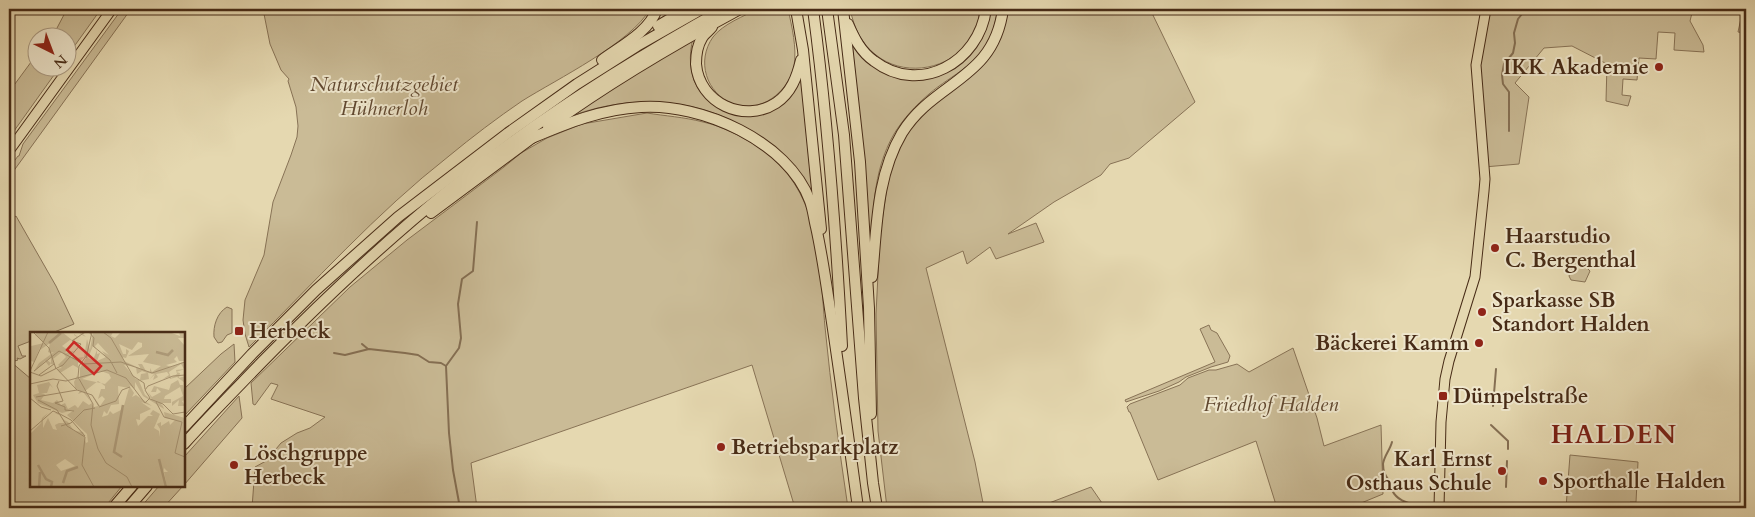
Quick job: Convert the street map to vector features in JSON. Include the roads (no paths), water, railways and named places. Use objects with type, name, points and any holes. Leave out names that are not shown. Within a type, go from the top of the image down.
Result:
[{"type":"highway","points":[[185,426],[252,354],[316,290],[458,163],[520,116],[602,60],[644,28],[651,21],[657,9]]},
{"type":"highway","points":[[602,60],[687,9]]},
{"type":"highway","points":[[398,217],[508,132],[577,84],[637,46],[702,9]]},
{"type":"highway","points":[[185,443],[282,342],[363,262],[403,228],[495,154],[613,73],[724,9]]},
{"type":"highway","points":[[330,296],[433,212],[582,102],[664,50],[741,9]]},
{"type":"highway","points":[[741,9],[714,25],[702,38],[698,48],[697,70],[700,82],[715,101],[731,109],[747,112],[758,111],[776,103],[784,97],[795,80],[803,50]]},
{"type":"highway","points":[[796,9],[803,50],[821,220],[823,261]]},
{"type":"highway","points":[[813,9],[823,86],[836,239],[844,403]]},
{"type":"highway","points":[[827,9],[844,135],[860,353],[877,508]]},
{"type":"highway","points":[[843,11],[858,44],[867,55],[893,72],[912,75],[925,74],[942,69],[963,57],[972,47],[981,31],[986,9]]},
{"type":"highway","points":[[869,308],[879,200],[884,175],[895,145],[903,131],[924,106],[964,76],[984,56],[998,31],[1003,9]]},
{"type":"highway","points":[[843,11],[860,162],[869,308],[872,396],[870,453]]},
{"type":"highway","points":[[532,138],[584,117],[614,110],[641,107],[685,110],[728,124],[745,133],[774,153],[790,169],[810,201],[823,261],[858,508]]},
{"type":"highway","points":[[113,508],[131,487]]},
{"type":"highway","points":[[128,508],[146,487]]},
{"type":"main road","points":[[9,151],[112,9]]},
{"type":"main road","points":[[1438,508],[1441,422],[1445,379],[1475,277],[1485,179],[1476,65],[1486,9]]},
{"type":"waterway","points":[[1509,131],[1509,92],[1503,84],[1502,75],[1504,64],[1513,53],[1514,33],[1518,19],[1526,9]]},
{"type":"waterway","points":[[460,508],[449,433],[446,366],[459,348],[461,338],[458,304],[462,279],[473,271],[477,222]]},
{"type":"waterway","points":[[362,344],[368,349]]},
{"type":"waterway","points":[[334,353],[345,355],[369,349],[405,353],[418,355],[429,362],[441,363],[446,366]]},
{"type":"waterway","points":[[1493,406],[1496,369]]},
{"type":"waterway","points":[[1491,425],[1508,441],[1508,449]]},
{"type":"waterway","points":[[1392,442],[1384,461],[1385,474],[1397,497],[1419,506]]},
{"type":"waterway","points":[[1506,487],[1507,461]]},
{"type":"place","name":"IKK Akademie","points":[[1659,67]]},
{"type":"place","name":"Haarstudio C. Bergenthal","points":[[1495,248]]},
{"type":"place","name":"Sparkasse SB Standort Halden","points":[[1482,312]]},
{"type":"place","name":"Herbeck","points":[[239,331]]},
{"type":"place","name":"Bäckerei Kamm","points":[[1479,343]]},
{"type":"place","name":"Dümpelstraße","points":[[1443,396]]},
{"type":"place","name":"Betriebsparkplatz","points":[[721,447]]},
{"type":"place","name":"Löschgruppe Herbeck","points":[[234,465]]},
{"type":"place","name":"Karl Ernst Osthaus Schule","points":[[1502,471]]},
{"type":"place","name":"Sporthalle Halden","points":[[1543,481]]},
{"type":"district","name":"HALDEN","points":[[1614,434]]},
{"type":"park label","name":"Naturschutzgebiet Hühnerloh","points":[[384,96]]},
{"type":"park label","name":"Friedhof Halden","points":[[1271,404]]}]
